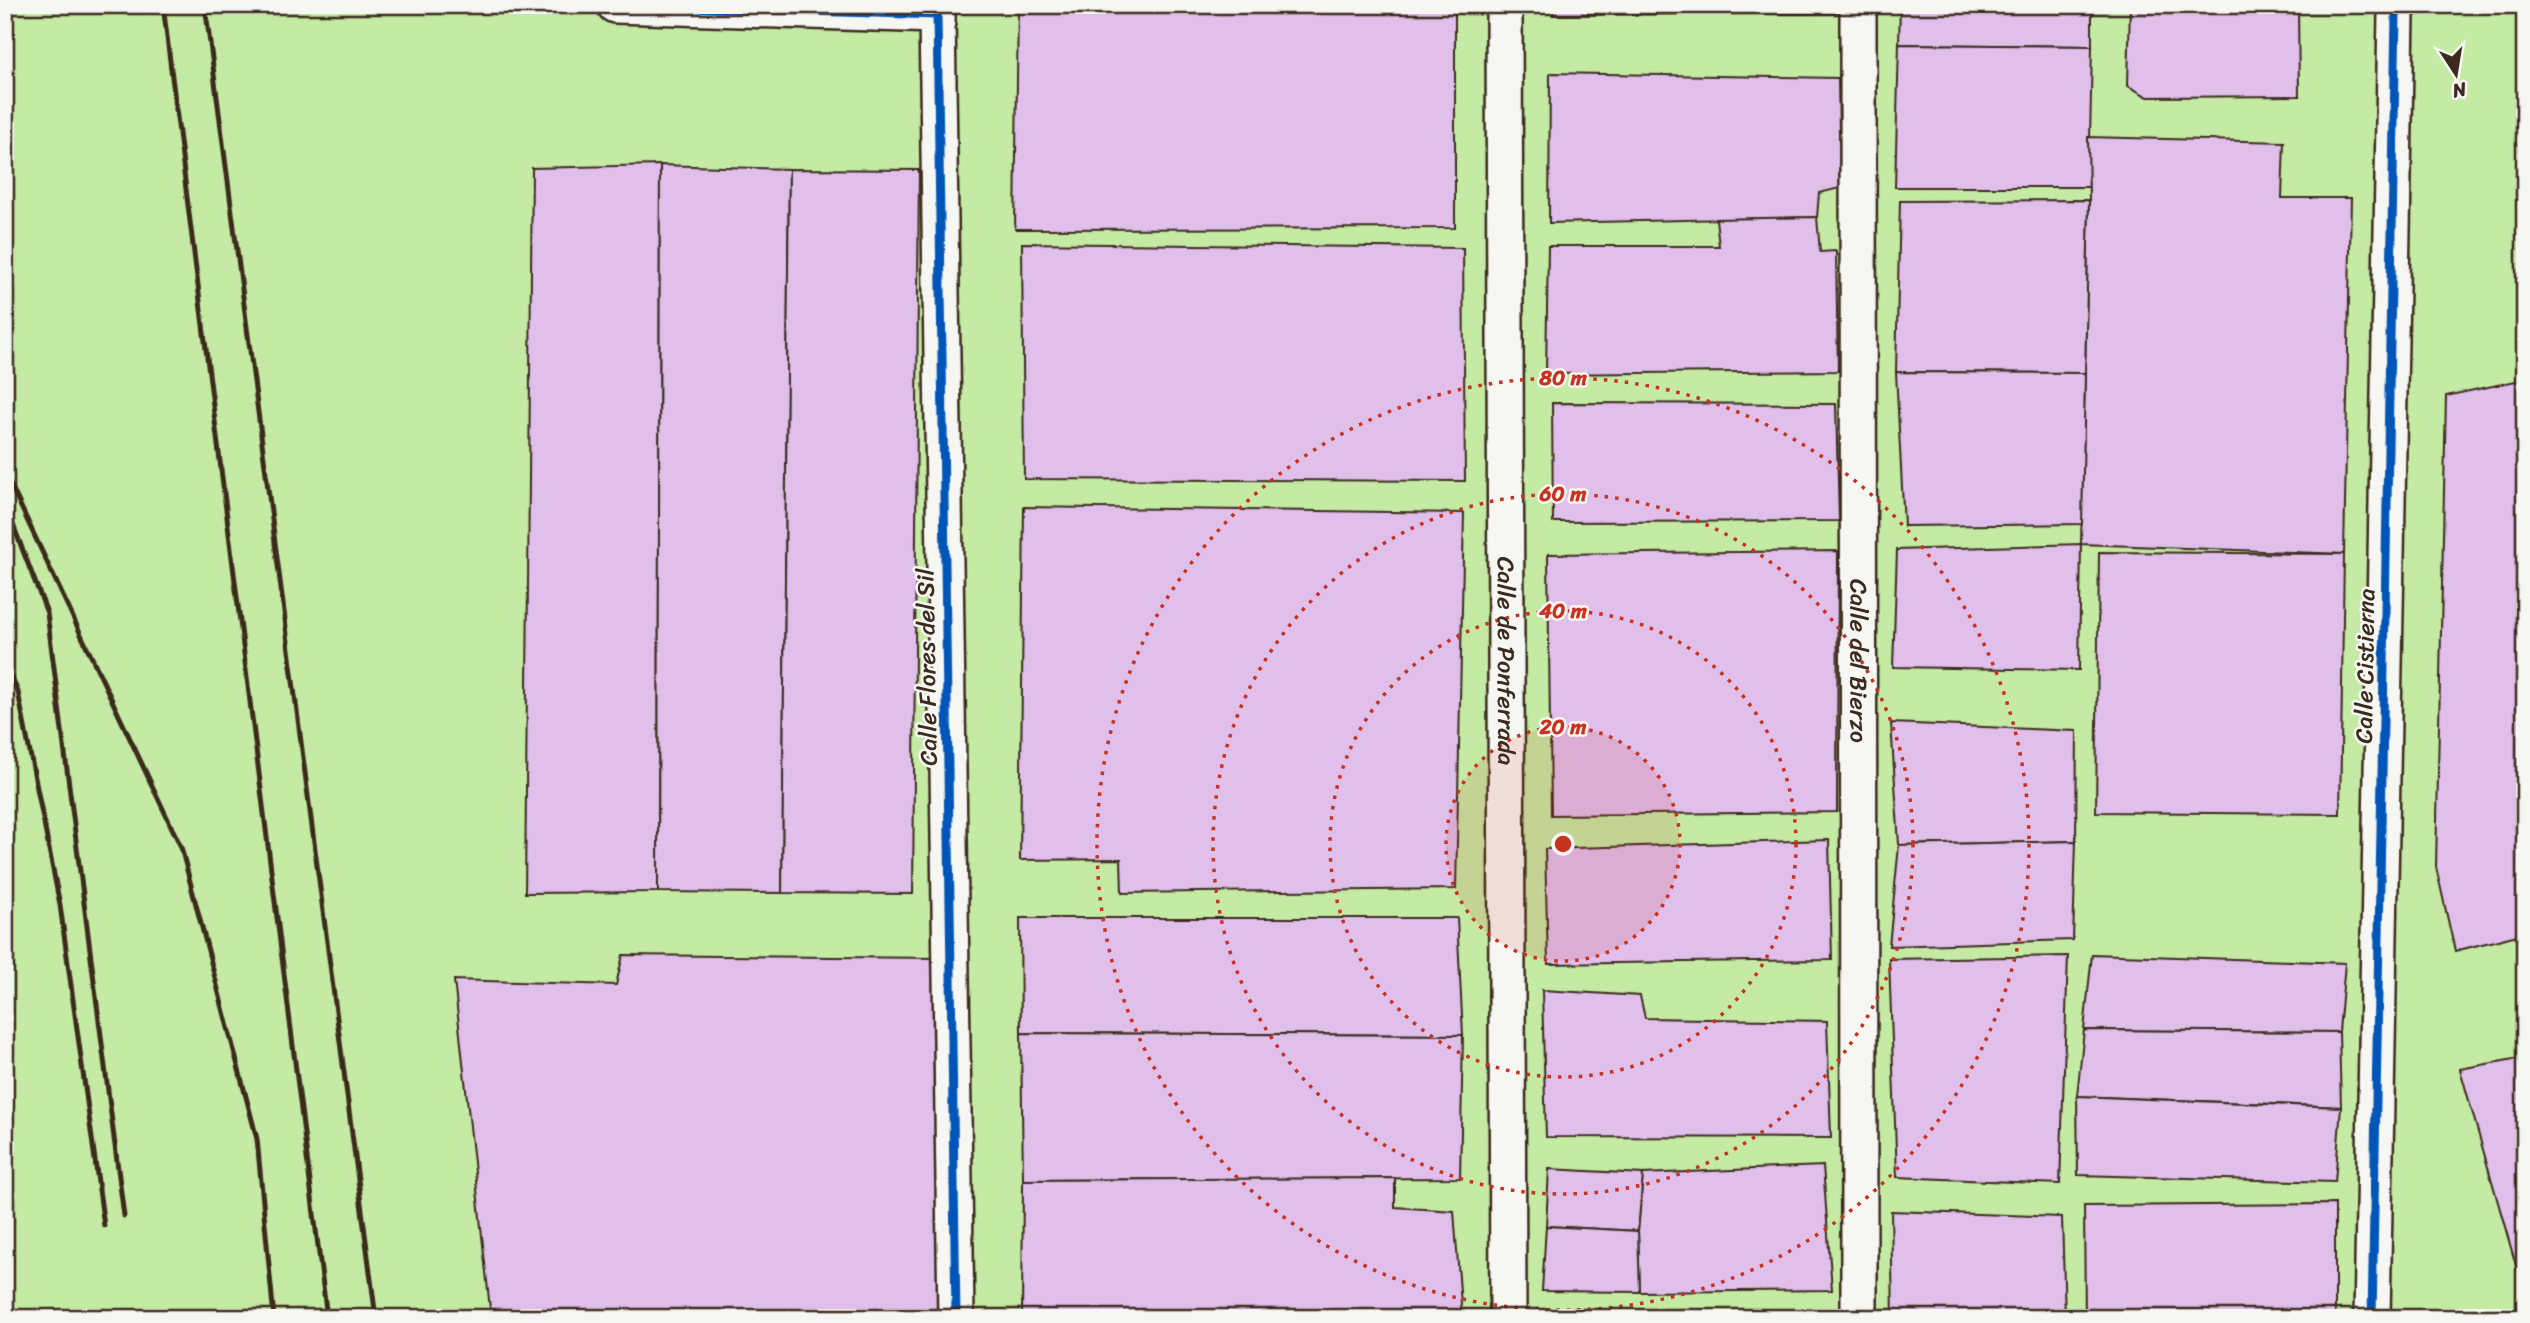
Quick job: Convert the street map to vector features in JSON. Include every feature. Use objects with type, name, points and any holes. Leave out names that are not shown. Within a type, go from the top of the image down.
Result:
[{"type":"street","name":"Calle Flores del Sil","points":[[615,5],[937,15],[956,1318]]},
{"type":"street","name":"Calle de Ponferrada","points":[[1504,5],[1508,1318]]},
{"type":"street","name":"Calle del Bierzo","points":[[1858,5],[1859,1318]]},
{"type":"street","name":"Calle Cistierna","points":[[2372,1318],[2399,8]]},
{"type":"green space","points":[[5,5],[2525,5],[2525,1318],[5,1318]]},
{"type":"building","points":[[1018,5],[1455,5],[1455,228],[1015,229]]},
{"type":"building","points":[[1553,5],[1842,5],[1842,13],[1553,15]]},
{"type":"building","points":[[1900,5],[2092,5],[2092,46],[1899,44]]},
{"type":"building","points":[[2130,5],[2298,5],[2299,96],[2148,97],[2128,86]]},
{"type":"building","points":[[1899,44],[2092,46],[2089,187],[1895,187]]},
{"type":"building","points":[[1550,73],[1838,78],[1840,188],[1819,193],[1817,217],[1549,223]]},
{"type":"building","points":[[2088,137],[2284,142],[2282,198],[2351,198],[2344,554],[2081,544]]},
{"type":"building","points":[[660,165],[658,892],[525,893],[532,168]]},
{"type":"building","points":[[660,165],[789,169],[782,893],[658,892]]},
{"type":"building","points":[[789,169],[919,170],[913,894],[782,893]]},
{"type":"building","points":[[2089,200],[2085,373],[1896,372],[1900,201]]},
{"type":"building","points":[[1817,217],[1820,252],[1836,251],[1838,371],[1546,374],[1548,246],[1719,246],[1716,219]]},
{"type":"building","points":[[1022,243],[1463,248],[1465,481],[1024,479]]},
{"type":"building","points":[[1896,372],[2085,373],[2082,524],[1904,526]]},
{"type":"building","points":[[2525,379],[2525,933],[2455,951],[2436,867],[2446,396]]},
{"type":"building","points":[[1552,403],[1836,404],[1839,521],[1553,522]]},
{"type":"building","points":[[1024,507],[1464,513],[1456,889],[1122,893],[1121,859],[1020,860]]},
{"type":"building","points":[[2081,544],[2079,670],[1893,667],[1897,550]]},
{"type":"building","points":[[1838,551],[1837,812],[1551,815],[1548,554]]},
{"type":"building","points":[[2099,552],[2344,554],[2340,814],[2096,812]]},
{"type":"building","points":[[1891,723],[2077,731],[2076,841],[1899,845]]},
{"type":"building","points":[[1829,840],[1832,960],[1548,964],[1545,849]]},
{"type":"building","points":[[2076,841],[2073,940],[1889,946],[1899,845]]},
{"type":"building","points":[[1020,918],[1457,918],[1463,1035],[1021,1033]]},
{"type":"building","points":[[2092,954],[2345,963],[2339,1032],[2084,1030]]},
{"type":"building","points":[[623,955],[938,958],[939,1318],[491,1318],[454,980],[616,985]]},
{"type":"building","points":[[2068,956],[2060,1184],[1897,1177],[1889,959]]},
{"type":"building","points":[[1542,990],[1640,996],[1645,1018],[1827,1021],[1831,1138],[1546,1137]]},
{"type":"building","points":[[2084,1030],[2339,1032],[2341,1107],[2077,1096]]},
{"type":"building","points":[[1021,1033],[1463,1035],[1460,1178],[1023,1180]]},
{"type":"building","points":[[2525,1057],[2525,1297],[2460,1069]]},
{"type":"building","points":[[2077,1096],[2341,1107],[2335,1182],[2078,1175]]},
{"type":"building","points":[[1823,1166],[1832,1290],[1640,1292],[1638,1231],[1643,1174]]},
{"type":"building","points":[[1549,1169],[1643,1174],[1638,1231],[1546,1226]]},
{"type":"building","points":[[1395,1178],[1395,1207],[1454,1211],[1462,1318],[1022,1318],[1023,1180]]},
{"type":"building","points":[[2335,1204],[2335,1318],[2085,1318],[2084,1206]]},
{"type":"building","points":[[1891,1211],[2062,1217],[2065,1318],[1893,1318]]},
{"type":"building","points":[[1546,1226],[1638,1231],[1640,1292],[1542,1291]]},
{"type":"railway","points":[[163,5],[327,1318]]},
{"type":"railway","points":[[205,5],[376,1318]]},
{"type":"railway","points":[[5,473],[181,847],[257,1139],[274,1318]]},
{"type":"railway","points":[[5,504],[47,613],[124,1216]]},
{"type":"railway","points":[[5,661],[18,692],[60,905],[104,1226]]},
{"type":"cycle path","points":[[615,5],[937,15],[956,1318]]},
{"type":"cycle path","points":[[2372,1318],[2396,14],[2399,5]]}]
